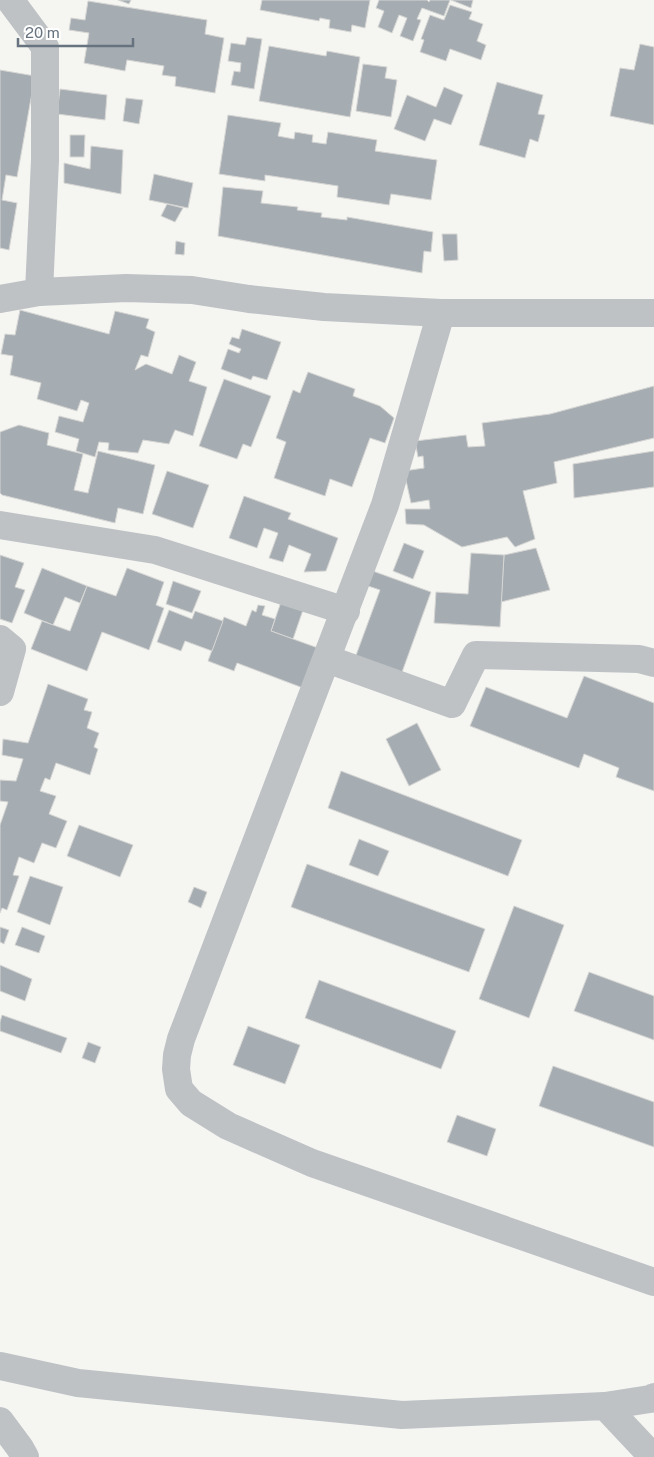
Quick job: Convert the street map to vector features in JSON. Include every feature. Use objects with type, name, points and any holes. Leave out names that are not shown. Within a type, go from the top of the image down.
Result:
[{"type":"street","points":[[8,3],[46,47],[45,160],[39,292]]},
{"type":"street","points":[[0,299],[39,292],[126,288],[192,290],[249,299],[324,307],[441,313],[654,313]]},
{"type":"street","points":[[441,313],[385,505],[181,1039],[176,1069],[179,1089],[191,1103],[228,1126],[312,1163],[654,1282]]},
{"type":"street","points":[[0,525],[155,550],[346,611]]},
{"type":"street","points":[[0,639],[12,649],[0,692]]},
{"type":"street","points":[[327,659],[452,704],[476,655],[639,659],[654,663]]},
{"type":"street","points":[[0,1366],[78,1383],[402,1414],[605,1406],[654,1397]]},
{"type":"street","points":[[605,1406],[653,1457]]},
{"type":"street","points":[[0,1421],[25,1457]]},
{"type":"building","points":[[118,0],[131,0],[129,4]]},
{"type":"building","points":[[262,0],[370,0],[365,28],[352,25],[351,32],[329,28],[330,20],[320,18],[319,21],[260,10]]},
{"type":"building","points":[[379,0],[427,0],[429,2],[430,0],[450,0],[444,16],[422,8],[417,19],[421,20],[413,41],[400,36],[407,18],[399,15],[392,33],[378,27],[384,11],[376,8]]},
{"type":"building","points":[[451,0],[473,0],[471,8]]},
{"type":"building","points":[[88,1],[207,20],[205,34],[224,38],[215,93],[175,86],[176,77],[162,75],[164,66],[127,60],[125,71],[84,63],[89,33],[69,30],[71,18],[85,20]]},
{"type":"building","points":[[450,5],[472,12],[469,19],[483,24],[477,41],[486,45],[481,60],[450,49],[446,61],[420,52],[424,40],[421,39],[430,15],[444,20]]},
{"type":"building","points":[[247,37],[262,39],[254,89],[231,85],[234,71],[240,72],[241,63],[228,61],[231,43],[245,45]]},
{"type":"building","points":[[640,44],[654,47],[654,125],[610,116],[620,68],[634,70]]},
{"type":"building","points":[[269,46],[326,56],[327,51],[360,57],[350,117],[259,101]]},
{"type":"building","points":[[363,64],[387,67],[385,78],[397,80],[391,117],[356,111]]},
{"type":"building","points":[[0,70],[35,76],[17,177],[6,175],[2,200],[17,203],[9,250],[0,248]]},
{"type":"building","points":[[497,82],[543,95],[538,114],[545,115],[538,142],[530,139],[525,158],[479,145]]},
{"type":"building","points":[[444,87],[463,95],[451,125],[434,119],[425,141],[394,129],[407,95],[436,107]]},
{"type":"building","points":[[60,89],[107,95],[105,120],[57,114]]},
{"type":"building","points":[[126,98],[143,100],[139,124],[123,121]]},
{"type":"building","points":[[228,115],[281,123],[278,136],[294,139],[295,132],[313,135],[312,142],[326,144],[328,132],[377,140],[375,151],[437,160],[431,200],[391,194],[389,205],[337,197],[338,186],[265,175],[265,181],[219,174]]},
{"type":"building","points":[[70,135],[85,135],[84,157],[70,157]]},
{"type":"building","points":[[91,146],[123,150],[121,194],[64,183],[64,163],[90,169]]},
{"type":"building","points":[[154,174],[193,183],[188,208],[149,200]]},
{"type":"building","points":[[223,187],[263,191],[261,203],[298,207],[297,210],[322,213],[321,217],[347,220],[347,217],[433,232],[431,252],[424,251],[422,273],[218,236]]},
{"type":"building","points":[[167,204],[183,208],[175,222],[161,216]]},
{"type":"building","points":[[442,234],[457,234],[458,260],[444,261]]},
{"type":"building","points":[[176,241],[185,243],[184,255],[175,254]]},
{"type":"building","points":[[20,310],[109,334],[115,311],[149,319],[146,328],[155,332],[148,357],[141,355],[135,370],[146,364],[172,374],[179,355],[196,362],[189,381],[207,387],[193,436],[175,430],[169,444],[143,440],[138,453],[108,450],[109,443],[99,442],[95,457],[76,451],[79,439],[55,432],[59,416],[83,422],[89,403],[81,400],[77,411],[37,399],[41,383],[10,375],[13,356],[1,354],[5,334],[15,335]]},
{"type":"building","points":[[242,329],[281,342],[267,380],[253,376],[251,380],[221,369],[228,349],[239,353],[241,349],[229,344],[232,337],[239,339]]},
{"type":"building","points":[[308,372],[355,389],[353,396],[380,406],[394,418],[385,443],[370,438],[352,487],[330,479],[325,496],[274,478],[286,442],[276,438],[293,390],[300,393]]},
{"type":"building","points":[[224,379],[271,396],[251,447],[243,444],[237,459],[199,446]]},
{"type":"building","points":[[654,386],[654,438],[554,462],[557,483],[523,491],[535,539],[515,547],[507,537],[462,547],[424,525],[406,524],[405,509],[430,509],[429,500],[411,503],[404,471],[424,468],[423,456],[418,457],[415,441],[466,435],[468,447],[485,446],[482,423],[550,414]]},
{"type":"building","points":[[19,425],[49,433],[47,445],[83,454],[74,490],[88,493],[98,451],[155,465],[143,514],[118,508],[115,523],[2,495],[0,493],[0,432]]},
{"type":"building","points":[[654,451],[654,487],[574,498],[573,464]]},
{"type":"building","points":[[167,471],[209,485],[193,528],[152,514]]},
{"type":"building","points":[[244,496],[291,513],[288,519],[338,538],[326,571],[304,572],[311,554],[289,545],[283,562],[269,558],[278,533],[264,528],[257,548],[229,538]]},
{"type":"building","points":[[404,543],[424,551],[413,579],[393,571]]},
{"type":"building","points":[[536,548],[550,590],[501,602],[504,555]]},
{"type":"building","points":[[471,553],[504,555],[500,627],[434,623],[436,592],[468,594]]},
{"type":"building","points":[[0,555],[24,563],[15,587],[25,590],[12,623],[0,619]]},
{"type":"building","points":[[42,568],[87,586],[80,603],[65,597],[53,625],[24,613]]},
{"type":"building","points":[[127,568],[164,582],[156,605],[164,608],[149,650],[102,632],[87,671],[31,649],[42,621],[70,631],[87,586],[116,596]]},
{"type":"building","points":[[370,570],[431,592],[401,675],[355,658],[380,590],[365,585]]},
{"type":"building","points":[[173,581],[201,591],[192,613],[166,604]]},
{"type":"building","points":[[281,602],[303,610],[293,639],[271,631]]},
{"type":"building","points":[[258,605],[265,606],[262,615],[275,619],[271,631],[318,648],[303,688],[237,663],[234,671],[208,661],[224,617],[246,626],[252,610],[256,612]]},
{"type":"building","points":[[169,610],[192,619],[195,611],[223,621],[212,651],[185,641],[181,651],[157,642]]},
{"type":"building","points":[[584,676],[654,703],[654,791],[616,777],[619,768],[584,754],[579,768],[470,726],[486,687],[567,718]]},
{"type":"building","points":[[48,684],[88,699],[84,710],[92,712],[87,728],[99,733],[94,747],[98,749],[90,775],[56,763],[50,780],[45,778],[40,791],[56,796],[49,814],[67,821],[56,848],[42,843],[34,863],[19,857],[13,875],[19,876],[7,910],[2,908],[0,913],[0,825],[8,802],[0,801],[0,780],[16,781],[23,759],[2,755],[3,739],[28,743]]},
{"type":"building","points":[[417,723],[441,770],[409,786],[386,739]]},
{"type":"building","points":[[341,771],[522,840],[508,876],[328,808]]},
{"type":"building","points":[[79,825],[133,845],[120,877],[67,856]]},
{"type":"building","points":[[359,839],[389,851],[378,876],[349,865]]},
{"type":"building","points":[[307,864],[485,929],[469,972],[291,907]]},
{"type":"building","points":[[30,876],[63,887],[50,925],[17,912]]},
{"type":"building","points":[[194,887],[207,892],[201,908],[188,902]]},
{"type":"building","points":[[514,906],[564,925],[529,1018],[479,999]]},
{"type":"building","points":[[0,927],[9,930],[4,944],[0,942]]},
{"type":"building","points":[[22,927],[45,936],[39,953],[15,945]]},
{"type":"building","points":[[0,965],[32,979],[25,1001],[0,991]]},
{"type":"building","points":[[589,972],[654,996],[654,1040],[574,1011]]},
{"type":"building","points":[[319,980],[456,1031],[441,1069],[305,1018]]},
{"type":"building","points":[[2,1015],[67,1038],[61,1053],[0,1031]]},
{"type":"building","points":[[248,1026],[300,1045],[285,1084],[233,1065]]},
{"type":"building","points":[[88,1042],[101,1047],[95,1063],[82,1058]]},
{"type":"building","points":[[553,1066],[654,1102],[654,1147],[539,1106]]},
{"type":"building","points":[[457,1115],[496,1129],[487,1156],[447,1142]]}]
